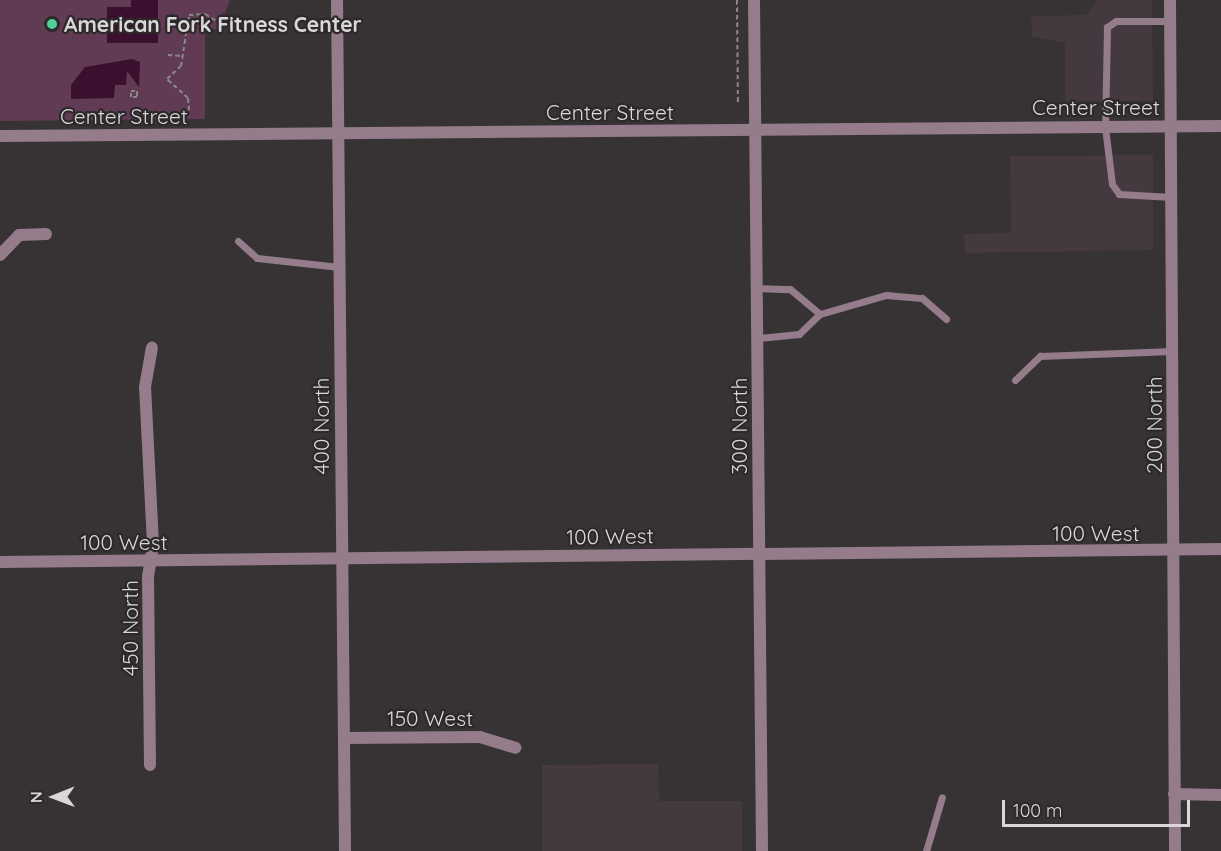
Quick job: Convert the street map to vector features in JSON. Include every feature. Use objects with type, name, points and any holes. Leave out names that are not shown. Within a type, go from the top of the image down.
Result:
[{"type":"street","name":"400 North","points":[[337,0],[345,851]]},
{"type":"street","name":"300 North","points":[[754,0],[762,851]]},
{"type":"street","name":"200 North","points":[[1170,0],[1176,851]]},
{"type":"street","name":"Center Street","points":[[0,136],[1221,126]]},
{"type":"street","points":[[0,255],[19,235],[46,234]]},
{"type":"street","name":"450 North","points":[[150,765],[151,561],[145,387],[152,348]]},
{"type":"street","name":"100 West","points":[[0,562],[1221,549]]},
{"type":"street","name":"150 West","points":[[344,738],[480,737],[515,748]]},
{"type":"street","points":[[1174,794],[1221,795]]},
{"type":"lane","points":[[1170,21],[1116,21],[1107,27],[1105,127],[1112,184],[1119,194],[1171,197]]},
{"type":"lane","points":[[238,242],[257,258],[340,267]]},
{"type":"lane","points":[[757,288],[790,289],[820,314]]},
{"type":"lane","points":[[758,338],[799,334],[820,314],[885,295],[922,298],[946,319]]},
{"type":"lane","points":[[1015,380],[1040,356],[1173,351]]},
{"type":"lane","points":[[927,851],[942,797]]},
{"type":"path","points":[[737,0],[738,105]]},
{"type":"path","points":[[189,110],[188,98],[167,79],[183,56],[189,15],[205,14],[224,26]]},
{"type":"path","points":[[168,55],[183,56]]},
{"type":"shaded area","name":"American Fork Fitness Center","points":[[0,0],[230,0],[219,29],[205,29],[205,119],[0,121]]},
{"type":"shaded area","points":[[131,0],[158,0],[158,43],[107,43],[107,7],[131,7]]},
{"type":"shaded area","points":[[1098,0],[1152,0],[1153,101],[1065,101],[1065,43],[1032,36],[1031,16],[1086,15]]},
{"type":"shaded area","points":[[132,59],[140,62],[139,87],[127,71],[126,85],[115,85],[114,98],[71,99],[71,85],[85,67]]},
{"type":"shaded area","points":[[1153,155],[1153,250],[965,253],[964,234],[1011,233],[1010,156]]},
{"type":"shaded area","points":[[658,764],[659,801],[742,801],[742,851],[542,851],[542,765]]},
{"type":"place","name":"American Fork Fitness Center","points":[[52,24]]}]
